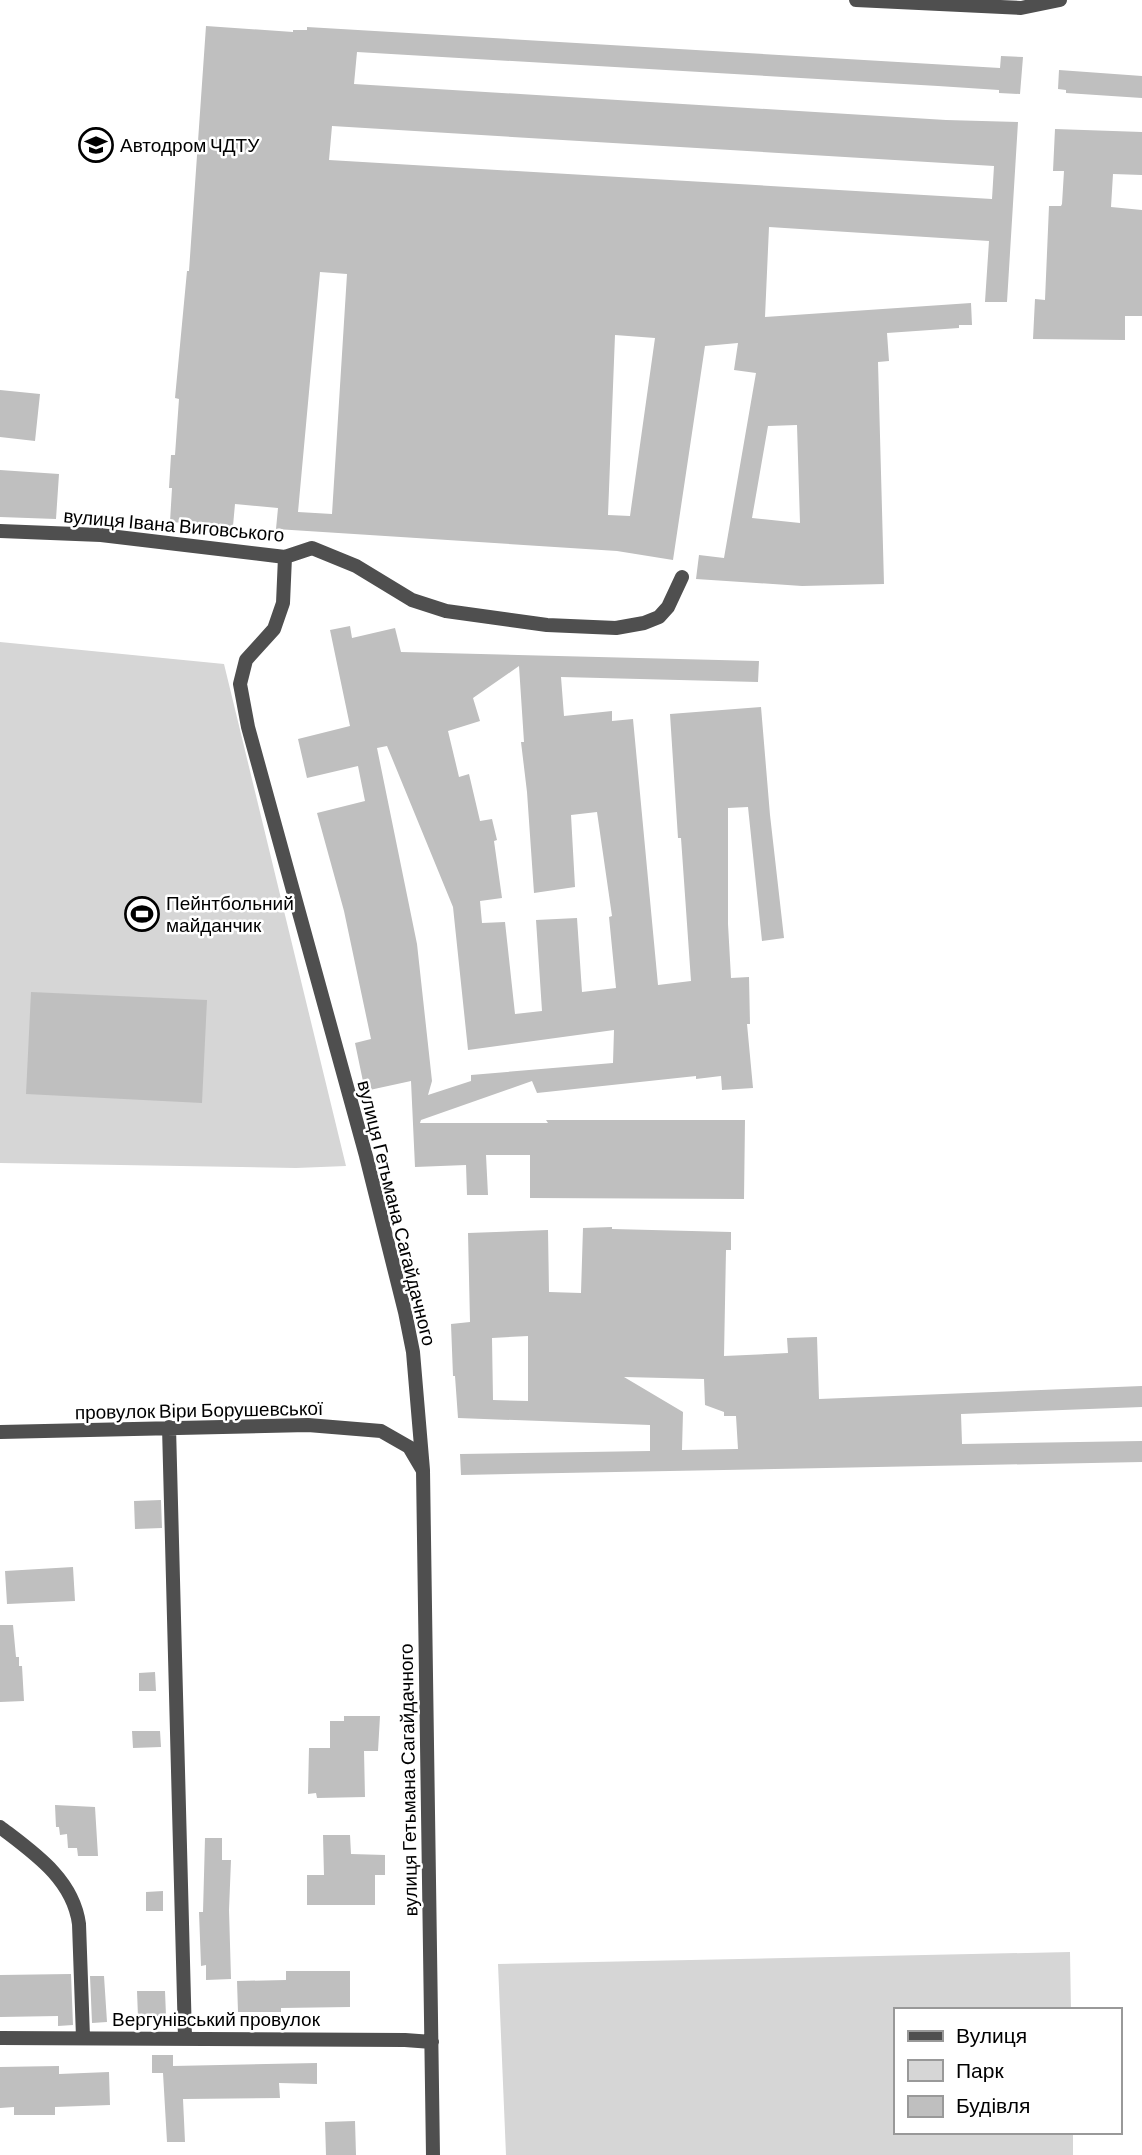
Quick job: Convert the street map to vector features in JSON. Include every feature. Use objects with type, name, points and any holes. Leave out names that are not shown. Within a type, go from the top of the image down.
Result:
[{"type":"street","points":[[856,0],[1003,8],[1021,8],[1060,0]]},
{"type":"street","name":"вулиця Івана Виговського","points":[[0,531],[101,534],[285,558],[312,548],[356,566],[412,600],[446,611],[547,625],[616,628],[644,623],[659,617],[668,607],[682,577]]},
{"type":"street","name":"вулиця Гетьмана Сагайдачного","points":[[285,558],[283,603],[274,629],[246,660],[240,684],[248,727],[366,1156],[405,1312],[417,1387],[423,1470],[433,2155]]},
{"type":"street","name":"провулок Віри Борушевської","points":[[0,1432],[308,1425],[381,1432],[409,1447],[423,1470]]},
{"type":"street","points":[[169,1427],[185,2038]]},
{"type":"street","points":[[0,1827],[52,1871],[72,1894],[79,1924],[83,2037]]},
{"type":"street","name":"Вергунівський провулок","points":[[0,2038],[405,2039],[432,2042]]},
{"type":"green space","name":"Пейнтбольний майданчик","points":[[0,642],[224,664],[346,1166],[296,1168],[0,1163]]},
{"type":"green space","points":[[1070,1952],[1071,2008],[894,2008],[894,2134],[1073,2134],[1073,2155],[506,2155],[498,1964]]},
{"type":"building","points":[[206,26],[293,32],[307,30],[307,27],[1000,68],[1001,56],[1023,57],[1020,94],[938,86],[357,52],[354,84],[946,120],[1018,122],[1007,302],[985,302],[989,241],[769,227],[765,317],[971,303],[972,325],[887,333],[889,361],[878,362],[884,584],[802,586],[696,579],[699,555],[724,558],[756,373],[734,370],[738,343],[705,346],[673,560],[617,551],[276,529],[278,508],[235,504],[233,526],[170,522],[171,455],[175,455],[179,399],[175,398],[189,271]],"holes":[[[332,126],[994,166],[992,199],[329,160]],[[320,272],[347,274],[332,514],[298,512]],[[615,335],[655,338],[630,516],[608,515]],[[797,425],[800,523],[752,518],[768,426]]]},
{"type":"building","points":[[1059,70],[1142,76],[1142,98],[1066,93],[1066,90],[1058,89]]},
{"type":"building","points":[[1055,129],[1142,132],[1142,175],[1113,174],[1111,207],[1142,210],[1142,316],[1125,316],[1125,340],[1033,339],[1035,299],[1045,300],[1049,206],[1062,204],[1064,171],[1053,171]]},
{"type":"building","points":[[0,390],[40,394],[35,441],[0,437]]},
{"type":"building","points":[[0,470],[59,474],[56,519],[0,517]]},
{"type":"building","points":[[350,626],[352,638],[395,628],[401,652],[759,661],[758,682],[561,677],[564,716],[612,711],[612,721],[633,719],[658,985],[691,981],[670,714],[761,707],[784,938],[762,941],[748,807],[728,808],[731,978],[749,977],[750,1024],[747,1024],[753,1088],[722,1090],[721,1076],[696,1079],[696,1076],[537,1093],[532,1081],[421,1120],[420,1123],[745,1120],[744,1199],[530,1198],[530,1155],[486,1155],[488,1195],[467,1195],[466,1165],[415,1167],[411,1081],[365,1091],[355,1043],[371,1039],[344,911],[317,813],[365,801],[358,766],[307,778],[298,739],[350,726],[330,630]],"holes":[[[519,666],[524,742],[521,742],[534,893],[575,887],[571,815],[597,812],[612,916],[609,917],[616,988],[582,992],[577,918],[536,920],[542,1011],[515,1014],[505,922],[482,923],[480,901],[502,898],[494,841],[497,840],[492,819],[480,821],[469,774],[459,777],[448,731],[480,721],[473,698]],[[387,746],[453,907],[468,1050],[614,1030],[613,1063],[471,1075],[471,1081],[428,1095],[432,1081],[417,944],[377,748]]]},
{"type":"building","points":[[31,992],[207,1000],[202,1103],[26,1094]]},
{"type":"building","points":[[583,1228],[731,1232],[731,1250],[726,1250],[724,1356],[788,1353],[787,1338],[817,1337],[819,1399],[1142,1386],[1142,1407],[961,1414],[962,1444],[1142,1441],[1142,1462],[461,1475],[460,1454],[650,1451],[650,1425],[458,1418],[451,1324],[470,1322],[468,1233],[548,1230],[549,1292],[581,1293]],"holes":[[[528,1336],[528,1401],[493,1400],[492,1338]],[[624,1377],[704,1379],[705,1405],[724,1412],[724,1416],[736,1416],[738,1449],[682,1450],[683,1412]]]},
{"type":"building","points":[[161,1500],[162,1528],[135,1529],[134,1501]]},
{"type":"building","points":[[73,1567],[75,1601],[7,1604],[5,1571]]},
{"type":"building","points":[[0,1625],[13,1625],[16,1657],[19,1657],[19,1666],[22,1666],[24,1701],[0,1702]]},
{"type":"building","points":[[155,1672],[156,1691],[139,1691],[139,1673]]},
{"type":"building","points":[[344,1716],[380,1716],[378,1751],[364,1751],[365,1797],[317,1798],[316,1793],[308,1794],[309,1748],[330,1748],[330,1721],[344,1721]]},
{"type":"building","points":[[132,1731],[160,1731],[161,1747],[133,1748]]},
{"type":"building","points":[[55,1805],[95,1807],[98,1856],[78,1856],[77,1848],[68,1848],[67,1834],[60,1835],[59,1827],[56,1827]]},
{"type":"building","points":[[323,1835],[350,1835],[351,1854],[385,1855],[385,1875],[375,1875],[375,1905],[307,1905],[307,1875],[324,1875]]},
{"type":"building","points":[[205,1838],[222,1838],[222,1860],[231,1860],[231,1979],[206,1980],[206,1965],[201,1966],[199,1912],[203,1912]]},
{"type":"building","points":[[163,1891],[163,1911],[146,1911],[146,1892]]},
{"type":"building","points":[[286,1971],[350,1971],[350,2007],[238,2012],[237,1981],[286,1980]]},
{"type":"building","points":[[71,1974],[73,2025],[58,2026],[58,2016],[0,2017],[0,1975]]},
{"type":"building","points":[[90,1976],[104,1976],[107,2022],[92,2023]]},
{"type":"building","points":[[137,1991],[165,1991],[166,2016],[138,2017]]},
{"type":"building","points":[[152,2055],[173,2055],[173,2066],[317,2063],[317,2084],[279,2083],[280,2098],[183,2099],[185,2142],[167,2142],[163,2073],[152,2073]]},
{"type":"building","points":[[59,2066],[59,2074],[109,2072],[110,2105],[55,2107],[55,2115],[14,2115],[14,2107],[0,2108],[0,2067]]},
{"type":"building","points":[[355,2121],[356,2155],[326,2155],[325,2122]]},
{"type":"place","name":"Автодром ЧДТУ","points":[[96,145]]},
{"type":"place","name":"Пейнтбольний майданчик","points":[[142,914]]}]
